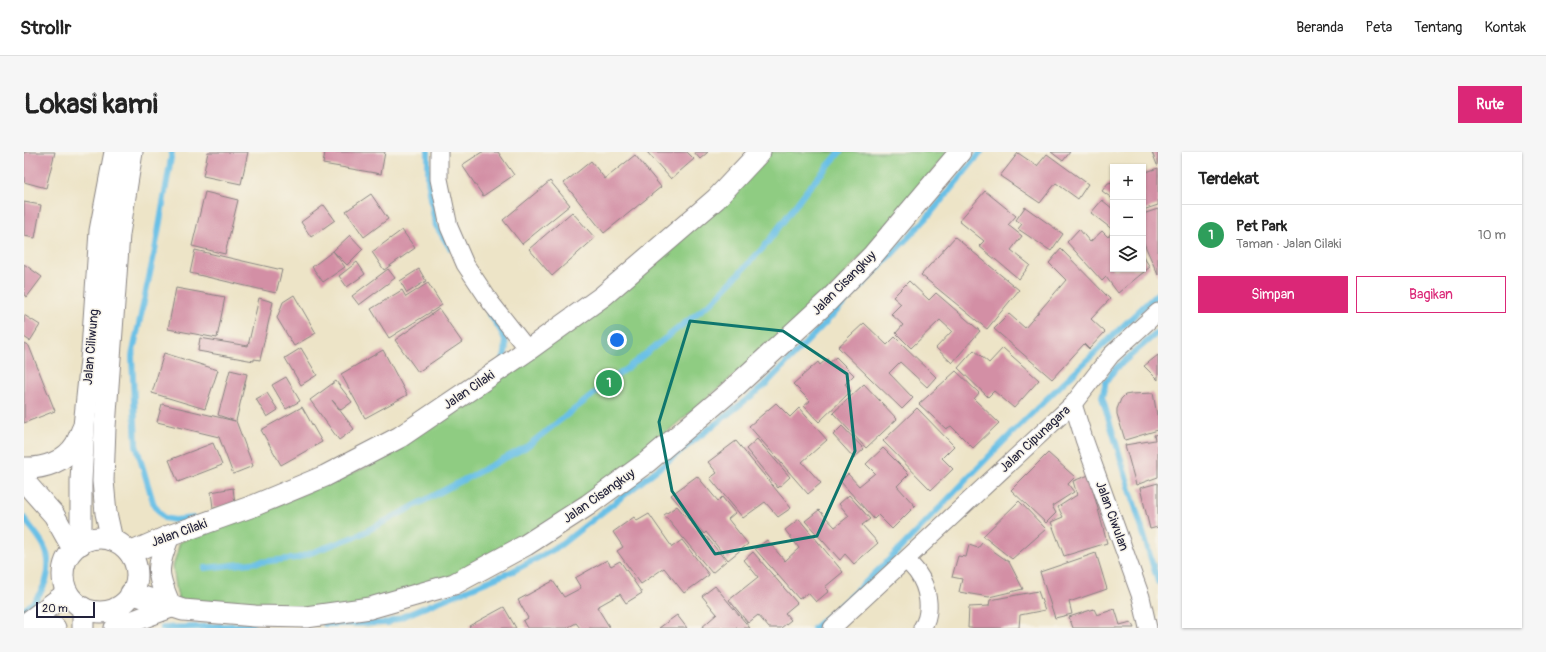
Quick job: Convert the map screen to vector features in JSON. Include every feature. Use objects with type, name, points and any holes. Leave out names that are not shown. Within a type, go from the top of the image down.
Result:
[{"type":"street","name":"Jalan Ciliwung","points":[[112,540],[106,513],[104,481],[110,233],[115,152]]},
{"type":"street","name":"Jalan Ciliwung","points":[[77,547],[84,426],[92,350],[110,233],[132,152]]},
{"type":"street","points":[[439,152],[439,179],[449,227],[465,264],[491,303],[528,350]]},
{"type":"street","name":"Jalan Cilaki","points":[[130,553],[169,536],[253,506],[326,476],[400,437],[528,350],[603,296],[716,199],[760,152]]},
{"type":"street","name":"Jalan Cisangkuy","points":[[131,593],[183,610],[255,616],[306,617],[370,608],[454,584],[526,545],[588,505],[647,462],[728,393],[829,300],[873,255],[960,152]]},
{"type":"street","name":"Jalan Cipunagara","points":[[832,628],[1073,404],[1110,355],[1158,312]]},
{"type":"street","name":"Jalan Ciwulan","points":[[1073,404],[1141,598],[1148,628]]},
{"type":"street","points":[[24,468],[46,466],[64,457],[76,445],[84,426]]},
{"type":"street","points":[[24,481],[54,516],[77,547]]},
{"type":"street","points":[[108,623],[171,607],[161,586],[159,571],[160,559],[169,536]]},
{"type":"street","points":[[107,538],[118,542],[130,553],[135,562],[137,573],[136,583],[124,602],[115,608],[108,623],[93,612],[83,618],[67,593],[63,582],[63,570],[66,559],[77,547],[89,539],[107,538]]},
{"type":"street","points":[[906,560],[918,572],[925,587],[929,608],[922,628]]},
{"type":"street","points":[[25,625],[67,593]]},
{"type":"street","points":[[25,625],[41,625],[55,628]]},
{"type":"highlighted area","points":[[690,321],[783,331],[847,374],[855,451],[817,536],[715,554],[672,491],[659,422]]},
{"type":"green space","points":[[767,152],[949,152],[883,232],[809,312],[590,497],[476,573],[372,612],[181,605],[177,593],[173,567],[180,542],[256,514],[367,467],[528,354]]},
{"type":"building","points":[[24,152],[55,152],[46,188],[24,182]]},
{"type":"building","points":[[208,152],[248,152],[241,184],[203,176]]},
{"type":"building","points":[[325,152],[385,152],[381,174],[323,164]]},
{"type":"building","points":[[482,152],[498,152],[514,175],[483,196],[462,165]]},
{"type":"building","points":[[647,152],[687,152],[694,159],[671,179]]},
{"type":"building","points":[[694,152],[708,152],[700,159]]},
{"type":"building","points":[[1051,152],[1070,152],[1063,161]]},
{"type":"building","points":[[1152,152],[1158,152],[1158,165],[1157,165]]},
{"type":"building","points":[[1018,153],[1037,166],[1047,154],[1088,184],[1078,199],[1056,183],[1040,203],[1000,176]]},
{"type":"building","points":[[635,155],[661,187],[604,233],[564,183],[591,161],[605,179]]},
{"type":"building","points":[[1158,168],[1158,205],[1146,209],[1146,200],[1146,172]]},
{"type":"building","points":[[550,181],[570,205],[522,244],[503,220]]},
{"type":"building","points":[[1110,183],[1110,197],[1102,191]]},
{"type":"building","points":[[985,191],[1016,216],[1008,225],[1022,236],[1011,250],[1030,265],[1019,279],[979,246],[984,241],[959,221]]},
{"type":"building","points":[[205,192],[238,200],[225,254],[192,246]]},
{"type":"building","points":[[371,194],[388,219],[364,237],[346,211]]},
{"type":"building","points":[[1102,200],[1110,207],[1110,228],[1091,213]]},
{"type":"building","points":[[24,202],[41,205],[35,238],[24,236]]},
{"type":"building","points":[[324,205],[335,220],[311,237],[301,222]]},
{"type":"building","points":[[1025,207],[1063,234],[1051,251],[1018,229],[1022,224],[1016,220]]},
{"type":"building","points":[[1158,209],[1158,275],[1146,248],[1146,213]]},
{"type":"building","points":[[572,212],[595,238],[552,276],[529,249]]},
{"type":"building","points":[[1079,229],[1090,242],[1102,231],[1108,237],[1110,234],[1110,272],[1144,272],[1118,293],[1106,277],[1102,281],[1067,242]]},
{"type":"building","points":[[402,230],[415,248],[384,270],[372,252]]},
{"type":"building","points":[[350,235],[363,249],[347,265],[333,251]]},
{"type":"building","points":[[955,237],[1019,290],[987,329],[921,275]]},
{"type":"building","points":[[1061,249],[1110,299],[1091,319],[1105,332],[1089,349],[1084,344],[1052,379],[994,329],[1009,314],[1025,328],[1066,280],[1049,263]]},
{"type":"building","points":[[195,250],[282,270],[276,293],[190,273]]},
{"type":"building","points":[[333,251],[345,267],[323,282],[312,267]]},
{"type":"building","points":[[1146,261],[1150,267],[1146,270]]},
{"type":"building","points":[[357,262],[365,274],[347,287],[339,276]]},
{"type":"building","points":[[24,264],[42,277],[27,297],[24,295]]},
{"type":"building","points":[[388,269],[395,278],[359,305],[352,296]]},
{"type":"building","points":[[419,269],[426,281],[407,293],[400,281]]},
{"type":"building","points":[[909,281],[929,300],[936,293],[980,331],[952,363],[936,348],[952,331],[940,320],[911,348],[896,333],[903,325],[891,314],[901,304],[893,297]]},
{"type":"building","points":[[428,283],[442,305],[389,338],[371,309],[402,290],[406,297]]},
{"type":"building","points":[[176,288],[225,297],[217,338],[168,329]]},
{"type":"building","points":[[294,295],[316,333],[294,346],[277,318],[283,302]]},
{"type":"building","points":[[259,298],[273,302],[260,360],[254,359],[254,361],[198,351],[200,338],[248,346]]},
{"type":"building","points":[[439,309],[462,342],[418,372],[395,340]]},
{"type":"building","points":[[24,315],[40,325],[30,341],[24,337]]},
{"type":"building","points":[[864,323],[887,345],[895,337],[936,377],[927,387],[900,362],[889,373],[913,398],[902,409],[838,347]]},
{"type":"building","points":[[24,343],[29,346],[55,411],[24,423]]},
{"type":"building","points":[[301,348],[317,375],[301,385],[285,358]]},
{"type":"building","points":[[1003,348],[1039,380],[1014,408],[994,391],[988,397],[958,368],[974,350],[989,363]]},
{"type":"building","points":[[383,350],[407,395],[365,418],[341,374]]},
{"type":"building","points":[[164,353],[218,370],[205,409],[152,393]]},
{"type":"building","points":[[1158,355],[1158,380],[1144,366]]},
{"type":"building","points":[[836,357],[854,375],[845,384],[851,391],[819,422],[804,406],[810,401],[793,384],[818,362],[820,365],[827,359],[829,363]]},
{"type":"building","points":[[230,370],[247,374],[236,421],[253,466],[233,474],[219,437],[157,422],[162,404],[235,421],[218,415]]},
{"type":"building","points":[[956,371],[979,393],[974,399],[999,423],[973,448],[951,426],[946,429],[919,404]]},
{"type":"building","points":[[286,377],[300,401],[286,409],[272,385]]},
{"type":"building","points":[[336,381],[352,402],[341,410],[332,400],[354,429],[339,440],[310,400]]},
{"type":"building","points":[[864,384],[897,419],[866,448],[833,413]]},
{"type":"building","points":[[267,393],[278,410],[267,417],[256,399]]},
{"type":"building","points":[[1153,393],[1157,415],[1158,414],[1158,430],[1125,440],[1117,414],[1117,409],[1121,399],[1125,395]]},
{"type":"building","points":[[776,403],[790,417],[799,408],[827,440],[802,462],[821,483],[808,494],[749,426]]},
{"type":"building","points":[[302,407],[322,442],[281,465],[261,430]]},
{"type":"building","points":[[917,408],[954,446],[942,458],[953,469],[931,490],[883,441]]},
{"type":"building","points":[[842,426],[864,449],[854,458],[833,435]]},
{"type":"building","points":[[1158,434],[1158,477],[1136,485],[1125,445],[1155,440],[1154,435]]},
{"type":"building","points":[[757,439],[790,477],[778,488],[746,449]]},
{"type":"building","points":[[736,441],[791,508],[778,517],[765,502],[743,518],[710,478],[717,473],[708,462]]},
{"type":"building","points":[[213,443],[222,465],[178,482],[169,460]]},
{"type":"building","points":[[883,448],[909,474],[897,486],[915,506],[892,529],[878,515],[874,519],[840,481],[848,474],[859,486],[875,473],[866,464]]},
{"type":"building","points":[[1048,453],[1075,477],[1068,484],[1074,492],[1052,506],[1056,513],[1046,523],[1011,490]]},
{"type":"building","points":[[1089,475],[1107,543],[1064,556],[1051,522],[1063,517],[1058,507],[1077,495],[1073,481]]},
{"type":"building","points":[[697,476],[718,501],[722,497],[735,513],[728,519],[748,544],[728,560],[706,532],[704,534],[671,495]]},
{"type":"building","points":[[1158,483],[1158,527],[1150,529],[1140,488]]},
{"type":"building","points":[[233,488],[235,504],[213,508],[211,492]]},
{"type":"building","points":[[849,495],[870,519],[862,525],[878,543],[854,564],[845,554],[840,560],[805,521],[819,510],[835,527],[849,516],[839,504]]},
{"type":"building","points":[[1019,501],[1046,529],[1012,559],[983,536]]},
{"type":"building","points":[[677,506],[704,538],[706,536],[726,561],[712,573],[664,515]]},
{"type":"building","points":[[649,514],[672,547],[682,540],[709,575],[684,593],[664,568],[641,584],[617,551],[623,547],[613,532],[634,517],[637,521]]},
{"type":"building","points":[[799,519],[843,572],[825,587],[829,591],[816,602],[808,593],[799,599],[755,549],[767,540],[785,561],[799,548],[785,530]]},
{"type":"building","points":[[982,543],[1009,562],[1023,589],[989,597],[959,592],[962,579],[952,577],[958,556],[966,557],[969,545],[978,548]]},
{"type":"building","points":[[753,552],[797,603],[785,613],[791,620],[781,628],[769,628],[758,615],[748,623],[729,600],[758,577],[744,560]]},
{"type":"building","points":[[1096,553],[1107,589],[1069,602],[1072,614],[1055,618],[1040,572]]},
{"type":"building","points":[[607,560],[611,566],[620,561],[642,593],[626,603],[620,594],[597,607],[610,628],[580,628],[576,623],[567,628],[527,628],[523,621],[528,618],[518,600],[553,581],[564,597],[581,588],[575,578]]},
{"type":"building","points":[[715,586],[750,628],[701,628],[717,614],[702,596]]},
{"type":"building","points":[[1038,591],[1045,610],[1020,615],[1019,628],[968,628],[969,607],[989,606],[990,600]]},
{"type":"building","points":[[504,607],[516,628],[471,628],[469,626]]},
{"type":"building","points":[[1094,609],[1097,615],[1115,609],[1120,625],[1131,622],[1134,628],[1073,628],[1069,617]]},
{"type":"building","points":[[677,615],[687,628],[659,628]]},
{"type":"waterway","points":[[172,152],[155,250],[132,356],[136,445],[154,505],[164,518],[175,520],[193,518]]},
{"type":"waterway","points":[[428,152],[428,179],[435,224],[450,248]]},
{"type":"waterway","points":[[205,568],[297,558],[359,535],[526,447],[713,301],[764,247],[807,190],[840,152]]},
{"type":"waterway","points":[[325,624],[387,623],[513,571],[558,547],[764,386],[926,219],[981,152]]},
{"type":"waterway","points":[[814,628],[890,559],[1028,417],[1158,293]]},
{"type":"waterway","points":[[490,314],[501,330],[505,340],[506,346],[503,359]]},
{"type":"waterway","points":[[1158,332],[1115,369],[1106,382],[1102,397],[1158,582]]},
{"type":"waterway","points":[[24,518],[44,546],[48,564],[48,573],[42,590],[24,610]]},
{"type":"waterway","points":[[163,628],[252,625]]},
{"type":"place","name":"Pet Park","points":[[609,383]]}]
